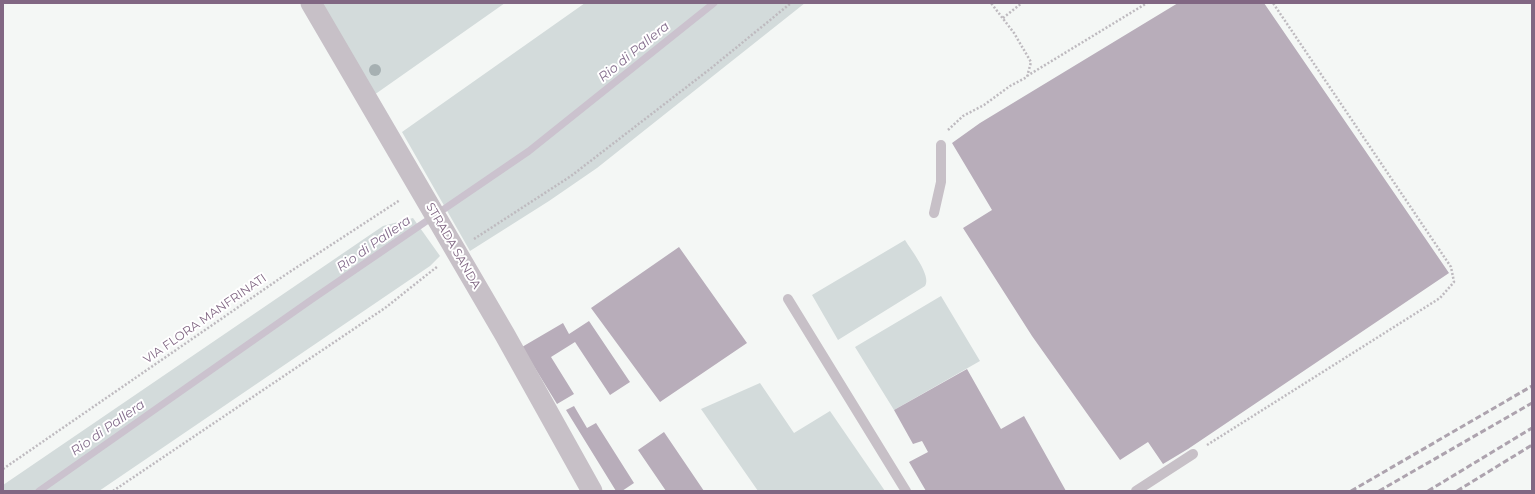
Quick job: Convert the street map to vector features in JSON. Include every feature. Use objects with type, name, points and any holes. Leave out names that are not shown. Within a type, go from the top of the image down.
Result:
[{"type":"street","name":"STRADA SANDA","points":[[311,3],[444,229],[539,394],[592,491]]},
{"type":"lane","points":[[934,213],[941,182],[941,145]]},
{"type":"lane","points":[[788,299],[906,491]]},
{"type":"lane","points":[[1136,491],[1193,454]]},
{"type":"path","points":[[113,491],[385,308],[437,268],[456,251],[571,176],[710,69],[791,3]]},
{"type":"path","points":[[991,3],[1014,33],[1031,62],[1027,77]]},
{"type":"path","points":[[1003,18],[1022,3]]},
{"type":"path","points":[[941,145],[947,131],[963,116],[984,105],[1010,86],[1147,3]]},
{"type":"path","points":[[1193,454],[1440,298],[1454,282],[1451,267],[1273,3]]},
{"type":"path","name":"VIA FLORA MANFRINATI","points":[[3,469],[285,275],[423,194]]},
{"type":"shaded area","points":[[326,3],[505,3],[374,95],[321,6]]},
{"type":"shaded area","points":[[585,3],[805,3],[597,168],[549,201],[470,251],[402,132]]},
{"type":"shaded area","points":[[413,218],[440,256],[430,266],[99,491],[3,491],[3,485],[383,226]]},
{"type":"shaded area","points":[[905,240],[916,256],[926,276],[925,286],[838,340],[812,295]]},
{"type":"shaded area","points":[[941,296],[980,361],[894,410],[855,347]]},
{"type":"shaded area","points":[[760,383],[794,433],[830,411],[885,491],[758,491],[701,409]]},
{"type":"building","points":[[1178,3],[1264,3],[1449,273],[1188,449],[1163,464],[1148,442],[1120,460],[1032,336],[963,228],[992,210],[952,143],[980,123]]},
{"type":"building","points":[[679,247],[747,343],[660,402],[591,308]]},
{"type":"building","points":[[589,321],[630,382],[610,395],[575,342],[551,357],[574,394],[557,404],[522,347],[563,323],[569,334]]},
{"type":"building","points":[[967,369],[1001,429],[1024,416],[1066,491],[926,491],[909,462],[928,452],[922,441],[913,444],[894,410]]},
{"type":"building","points":[[574,406],[587,428],[596,423],[634,483],[622,491],[616,491],[566,410]]},
{"type":"building","points":[[664,432],[704,491],[666,491],[638,450]]},
{"type":"waterway","name":"Rio di Pallera","points":[[39,491],[311,300],[529,151],[714,3]]},
{"type":"railway","points":[[1351,491],[1532,386]]},
{"type":"railway","points":[[1379,491],[1532,403]]},
{"type":"railway","points":[[1428,491],[1532,428]]},
{"type":"railway","points":[[1457,491],[1532,445]]}]
